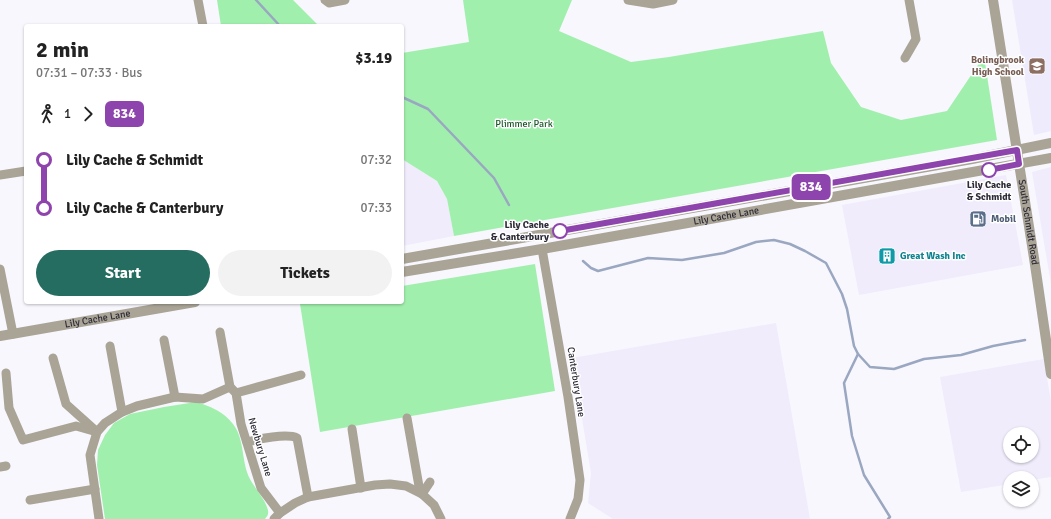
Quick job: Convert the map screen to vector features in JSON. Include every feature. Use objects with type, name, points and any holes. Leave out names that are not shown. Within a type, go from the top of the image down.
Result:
[{"type":"street","points":[[198,0],[203,24]]},
{"type":"street","points":[[325,0],[329,3],[345,0]]},
{"type":"street","points":[[628,0],[653,4],[673,0]]},
{"type":"street","points":[[905,58],[916,39],[909,0]]},
{"type":"street","name":"South Schmidt Road","points":[[993,0],[1051,374]]},
{"type":"street","name":"Lily Cache Lane","points":[[404,259],[1051,143]]},
{"type":"street","name":"Lily Cache Lane","points":[[404,272],[1051,158]]},
{"type":"street","points":[[0,175],[24,171]]},
{"type":"street","points":[[540,235],[542,248]]},
{"type":"street","name":"Canterbury Lane","points":[[542,248],[568,397],[580,480],[578,499],[570,519]]},
{"type":"street","points":[[0,269],[13,334]]},
{"type":"street","name":"Lily Cache Lane","points":[[0,336],[184,304]]},
{"type":"street","name":"Newbury Lane","points":[[220,332],[241,424],[261,488],[277,516],[295,503],[308,498],[375,485],[390,484],[406,486],[421,493],[434,505],[441,519]]},
{"type":"street","points":[[164,340],[175,398]]},
{"type":"street","points":[[110,346],[122,412]]},
{"type":"street","points":[[53,358],[66,404],[98,432]]},
{"type":"street","points":[[6,373],[9,408],[23,440],[76,426],[98,432]]},
{"type":"street","points":[[99,519],[90,455],[98,432],[105,423],[122,412],[136,406],[175,398],[203,399],[233,390],[301,375]]},
{"type":"street","points":[[407,418],[421,493]]},
{"type":"street","points":[[352,429],[361,488]]},
{"type":"street","points":[[247,442],[270,437],[294,436],[297,438],[308,498]]},
{"type":"street","points":[[421,493],[430,482]]},
{"type":"street","points":[[30,500],[95,489]]},
{"type":"shaded area","name":"Bolingbrook High School","points":[[1012,0],[1051,0],[1051,131],[1034,135]]},
{"type":"shaded area","points":[[404,160],[437,181],[447,199],[454,236],[404,246]]},
{"type":"shaded area","points":[[1051,167],[1051,284],[1032,172]]},
{"type":"shaded area","points":[[1006,175],[1023,265],[859,295],[842,205]]},
{"type":"shaded area","points":[[776,323],[810,519],[613,519],[588,503],[591,473],[572,358]]},
{"type":"shaded area","points":[[1044,359],[1051,402],[1051,477],[1039,479],[1039,471],[1003,471],[1003,485],[961,492],[940,377]]},
{"type":"green space","points":[[217,0],[293,0],[317,24],[221,24]]},
{"type":"green space","name":"Plimmer Park","points":[[463,0],[572,0],[559,31],[631,62],[823,31],[831,63],[861,107],[901,120],[947,111],[984,56],[997,140],[454,236],[447,199],[437,181],[404,160],[404,53],[469,42]]},
{"type":"green space","points":[[535,264],[555,391],[320,432],[300,304],[404,304],[404,286]]},
{"type":"green space","points":[[196,402],[221,413],[237,430],[247,472],[267,506],[268,515],[265,519],[105,519],[97,465],[98,450],[105,435],[114,423],[130,414]]},
{"type":"waterway","points":[[256,0],[278,24]]},
{"type":"waterway","points":[[404,98],[428,109],[494,178],[509,205]]},
{"type":"waterway","points":[[583,261],[591,268],[598,271],[648,258],[682,260],[724,253],[756,242],[774,240],[790,244],[826,263],[842,294],[847,309],[854,346],[858,354],[870,367],[894,369],[924,359],[961,355],[993,346],[1025,340]]},
{"type":"waterway","points":[[858,354],[844,383],[852,436],[864,475],[890,517],[888,519]]},
{"type":"bus line","name":"834","points":[[560,231],[1017,150],[1019,164],[989,170]]},
{"type":"place","name":"Bolingbrook High School","points":[[1037,66]]},
{"type":"place","name":"Lily Cache & Schmidt","points":[[989,170]]},
{"type":"place","name":"Mobil","points":[[978,219]]},
{"type":"place","name":"Lily Cache & Canterbury","points":[[560,231]]},
{"type":"place","name":"Great Wash Inc","points":[[887,256]]}]
